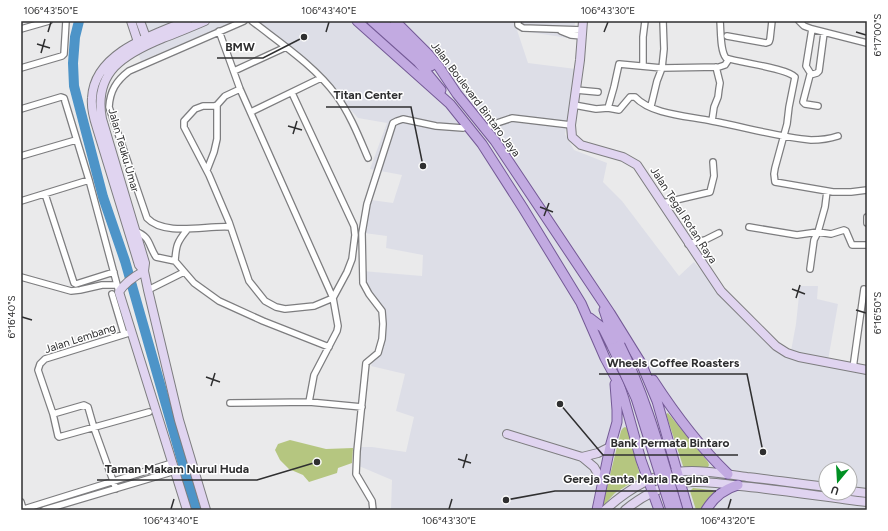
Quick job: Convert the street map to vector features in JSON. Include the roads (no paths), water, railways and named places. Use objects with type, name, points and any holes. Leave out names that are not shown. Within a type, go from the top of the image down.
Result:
[{"type":"main road","points":[[130,21],[139,45]]},
{"type":"main road","points":[[140,21],[147,41]]},
{"type":"main road","name":"Jalan Teuku Umar","points":[[144,271],[139,265],[102,144],[93,112],[92,98],[97,77],[104,67],[118,54],[187,21]]},
{"type":"main road","name":"Jalan Teuku Umar","points":[[147,41],[205,21]]},
{"type":"main road","name":"Jalan Boulevard Bintaro Jaya","points":[[357,21],[450,104],[467,125],[492,160],[576,293],[588,316],[624,399],[641,460],[659,510]]},
{"type":"main road","points":[[372,21],[418,62],[450,104]]},
{"type":"main road","points":[[382,21],[425,59],[457,94]]},
{"type":"main road","name":"Jalan Boulevard Bintaro Jaya","points":[[395,21],[440,68],[457,94],[487,129],[641,363],[657,401],[687,506]]},
{"type":"main road","name":"Jalan Tegal Rotan Raya","points":[[583,21],[583,33],[571,125],[572,137],[580,145],[623,157],[637,165],[663,203],[688,244],[721,291],[782,351],[799,357],[867,370]]},
{"type":"main road","name":"Jalan Teuku Umar","points":[[139,45],[109,72],[102,88],[100,102],[102,119],[145,263],[144,271],[148,290],[179,420],[206,510]]},
{"type":"main road","points":[[144,271],[133,277],[118,289],[128,333],[187,510]]},
{"type":"main road","name":"Jalan Boulevard Bintaro Jaya","points":[[599,298],[636,398],[671,510]]},
{"type":"main road","name":"Jalan Boulevard Bintaro Jaya","points":[[588,316],[603,328],[635,376],[678,510]]},
{"type":"main road","points":[[641,363],[672,409],[698,442],[728,474]]},
{"type":"main road","points":[[597,510],[602,481],[617,422],[613,374]]},
{"type":"main road","points":[[508,434],[582,457],[594,467],[602,481]]},
{"type":"main road","points":[[582,457],[598,453],[610,447]]},
{"type":"main road","points":[[641,460],[643,464],[650,469],[659,471],[671,463],[672,453]]},
{"type":"main road","points":[[605,510],[630,490],[658,477],[677,472],[728,474],[818,486]]},
{"type":"main road","points":[[625,510],[632,504],[662,488],[680,483],[738,485],[867,502]]},
{"type":"main road","points":[[706,510],[720,494],[738,485]]},
{"type":"main road","points":[[659,510],[664,501],[672,496],[680,496],[687,506]]},
{"type":"street","points":[[21,29],[49,21]]},
{"type":"street","points":[[21,68],[62,56],[64,54],[66,21]]},
{"type":"street","points":[[230,227],[187,230],[154,224],[147,218],[109,107],[110,96],[115,84],[129,71],[244,21]]},
{"type":"street","points":[[252,21],[306,63],[336,95],[354,125],[368,158]]},
{"type":"street","points":[[518,21],[518,25],[520,27],[558,30],[572,29],[583,33]]},
{"type":"street","points":[[643,66],[643,37],[646,21]]},
{"type":"street","points":[[651,106],[662,68],[664,48],[663,21]]},
{"type":"street","points":[[720,21],[723,55],[729,59],[782,71],[794,76],[795,79],[787,124],[774,174],[776,182],[827,191],[851,192],[867,190]]},
{"type":"street","points":[[727,36],[766,43],[769,42],[772,21]]},
{"type":"street","points":[[799,21],[804,26],[812,29],[867,43]]},
{"type":"street","points":[[811,74],[806,66],[812,29]]},
{"type":"street","points":[[219,31],[240,89],[333,298],[338,326],[336,336],[314,375],[309,402]]},
{"type":"street","points":[[811,74],[819,71],[824,32]]},
{"type":"street","points":[[234,71],[286,47]]},
{"type":"street","points":[[608,108],[619,64],[662,68],[716,67],[722,66],[729,59]]},
{"type":"street","points":[[712,121],[720,83],[716,67]]},
{"type":"street","points":[[811,74],[803,102],[804,104],[818,106]]},
{"type":"street","points":[[251,112],[321,78]]},
{"type":"street","points":[[240,89],[225,96],[217,105],[203,106],[195,109],[184,121],[185,130],[207,170],[230,227],[249,281],[265,301],[276,307],[285,309],[314,306],[333,298],[347,272],[352,258],[355,235],[354,226],[292,93]]},
{"type":"street","points":[[576,90],[598,92]]},
{"type":"street","points":[[574,105],[619,110],[630,97],[635,97],[640,102],[669,114],[712,121],[783,137],[812,140],[827,139],[838,136]]},
{"type":"street","points":[[21,109],[64,98],[89,180],[118,289],[102,285],[71,291],[21,277]]},
{"type":"street","points":[[207,170],[217,139],[217,105]]},
{"type":"street","points":[[487,129],[492,125],[512,118],[571,125]]},
{"type":"street","points":[[373,510],[372,501],[356,474],[366,363],[378,353],[382,339],[383,324],[382,311],[369,294],[363,283],[362,233],[367,204],[392,123],[403,119],[436,126],[463,128],[467,125]]},
{"type":"street","points":[[21,156],[76,140]]},
{"type":"street","points":[[663,203],[710,192],[714,176],[713,162]]},
{"type":"street","points":[[21,200],[89,180]]},
{"type":"street","points":[[810,269],[813,244],[825,207],[827,191]]},
{"type":"street","points":[[45,194],[74,283],[76,284],[114,272]]},
{"type":"street","points":[[867,217],[867,222]]},
{"type":"street","points":[[749,227],[797,235],[818,232],[831,234],[844,230],[846,231],[852,245],[867,245]]},
{"type":"street","points":[[175,261],[178,240],[187,230]]},
{"type":"street","points":[[135,231],[143,234],[147,238],[156,257],[175,261],[194,283],[219,301],[263,321],[329,346]]},
{"type":"street","points":[[688,244],[705,240],[719,233]]},
{"type":"street","points":[[148,290],[184,272]]},
{"type":"street","points":[[853,368],[864,289]]},
{"type":"street","name":"Jalan Lembang","points":[[128,333],[45,359],[38,370],[59,437],[149,412]]},
{"type":"street","points":[[230,404],[309,402],[362,407]]},
{"type":"street","points":[[53,414],[86,405],[116,489]]},
{"type":"street","points":[[21,502],[22,509],[172,462]]},
{"type":"street","points":[[44,510],[59,508],[175,471]]},
{"type":"waterway","points":[[79,21],[75,37],[73,63],[74,86],[103,197],[125,261],[196,510]]},
{"type":"place","name":"BMW","points":[[304,37]]},
{"type":"place","name":"Titan Center","points":[[423,166]]},
{"type":"place","name":"Bank Permata Bintaro","points":[[560,404]]},
{"type":"place","name":"Wheels Coffee Roasters","points":[[763,452]]},
{"type":"place","name":"Taman Makam Nurul Huda","points":[[317,462]]},
{"type":"place","name":"Gereja Santa Maria Regina","points":[[506,500]]}]
